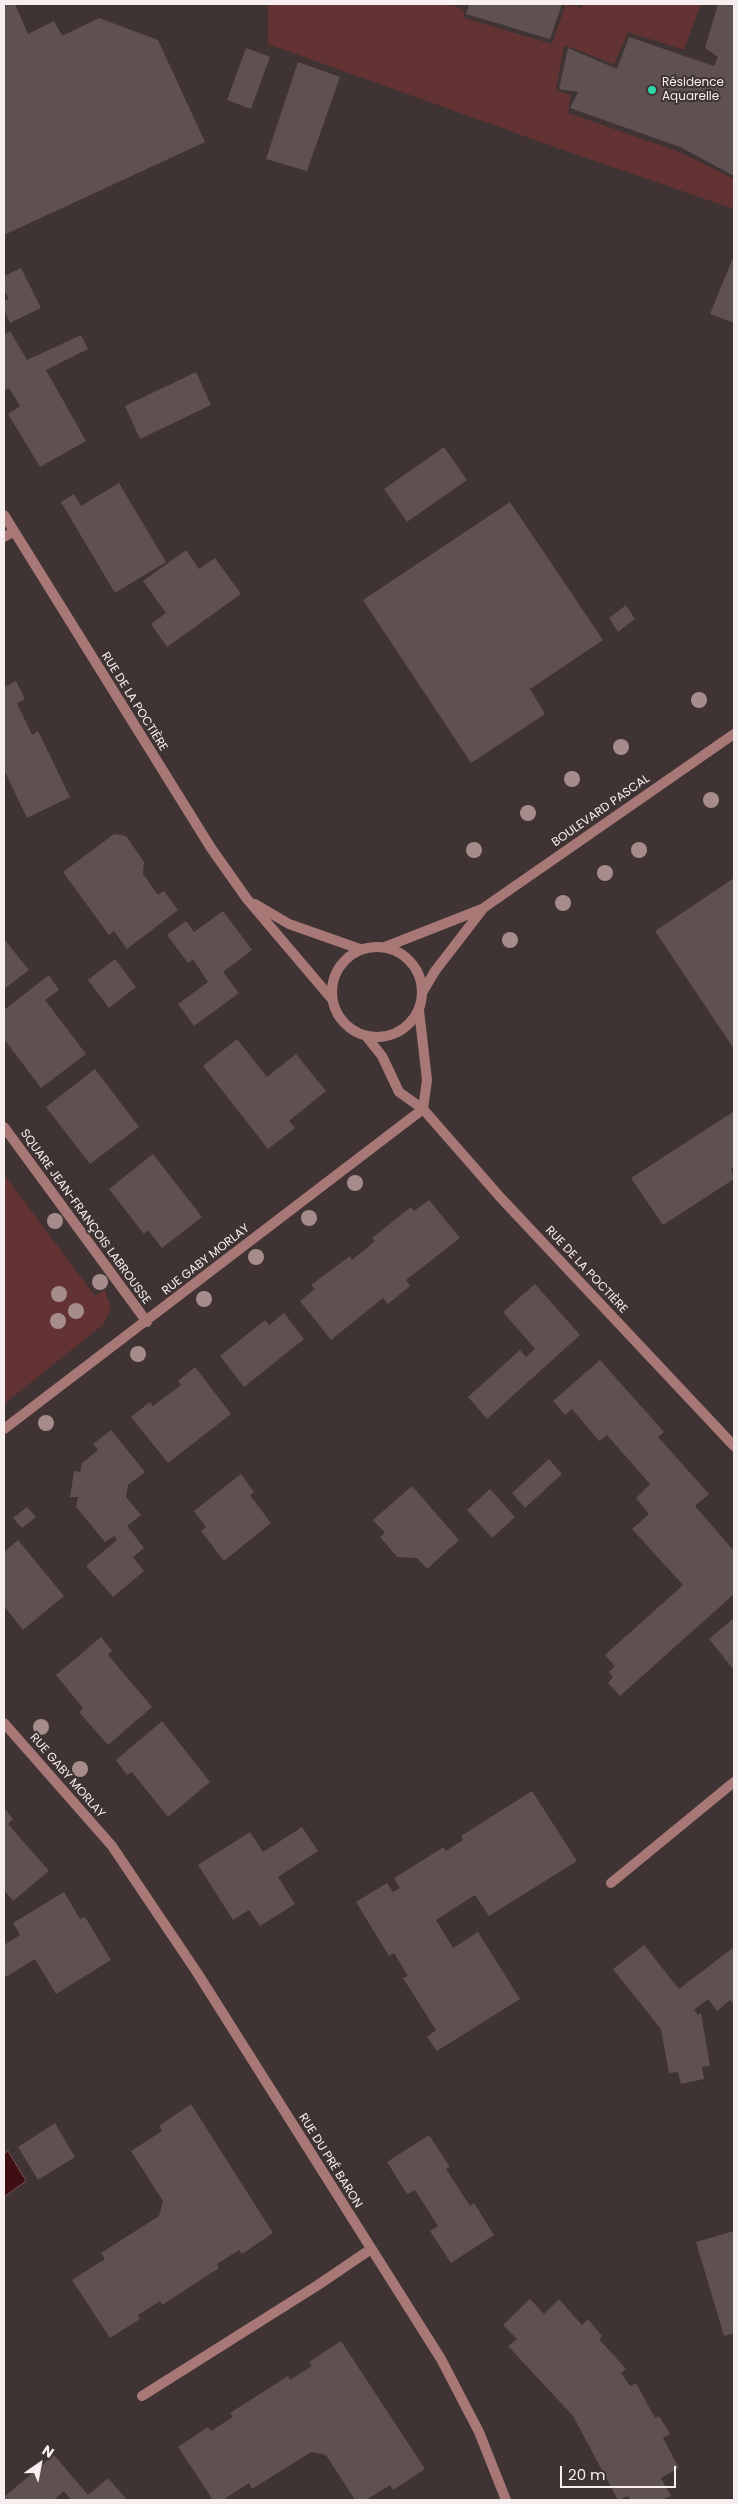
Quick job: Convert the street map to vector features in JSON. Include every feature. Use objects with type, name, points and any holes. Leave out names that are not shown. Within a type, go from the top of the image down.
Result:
[{"type":"street","name":"RUE DE LA POCTIÈRE","points":[[4,515],[9,534],[211,848],[247,899],[331,998],[335,1012],[343,1023],[354,1031],[366,1036],[382,1056],[399,1092],[423,1109],[500,1197],[734,1446]]},
{"type":"street","name":"BOULEVARD PASCAL","points":[[385,947],[482,909],[734,734]]},
{"type":"street","name":"RUE DE LA POCTIÈRE","points":[[247,899],[289,924],[360,949],[372,946],[385,947]]},
{"type":"street","name":"BOULEVARD PASCAL","points":[[422,994],[435,972],[482,909]]},
{"type":"street","points":[[385,947],[398,952],[409,960],[417,970],[422,994],[419,1010],[427,1080],[423,1109]]},
{"type":"street","points":[[331,998],[332,981],[340,964],[360,949]]},
{"type":"street","points":[[366,1036],[379,1038],[392,1035],[408,1025],[419,1010]]},
{"type":"street","name":"RUE GABY MORLAY","points":[[4,1429],[147,1322],[423,1109]]},
{"type":"street","name":"SQUARE JEAN-FRANÇOIS LABROUSSE","points":[[4,1127],[147,1322]]},
{"type":"street","name":"RUE GABY MORLAY","points":[[4,1723],[112,1846]]},
{"type":"street","points":[[611,1883],[734,1782]]},
{"type":"street","name":"RUE DU PRÉ BARON","points":[[112,1846],[198,1974],[441,2359],[478,2432],[506,2500]]},
{"type":"street","points":[[142,2396],[318,2285],[371,2249]]},
{"type":"shaded area","points":[[268,4],[449,4],[464,10],[464,18],[552,44],[566,4],[581,8],[583,4],[701,4],[684,50],[628,32],[614,64],[564,45],[556,90],[571,95],[568,113],[677,151],[734,179],[734,209],[268,44]]},
{"type":"shaded area","points":[[4,1174],[95,1296],[105,1290],[111,1307],[104,1324],[4,1404]]},
{"type":"shaded area","points":[[8,2151],[26,2181],[4,2197],[4,2154]]},
{"type":"building","points":[[4,4],[15,4],[28,34],[54,21],[62,36],[99,18],[158,40],[205,142],[4,235]]},
{"type":"building","points":[[465,4],[562,4],[550,39],[466,14],[469,5]]},
{"type":"building","name":"Résidence Aquarelle","points":[[718,4],[734,4],[734,176],[680,147],[570,108],[578,92],[559,89],[568,48],[617,69],[629,37],[714,66],[718,57],[705,48]]},
{"type":"building","points":[[246,48],[270,57],[251,109],[227,100]]},
{"type":"building","points":[[298,62],[340,77],[307,171],[266,159]]},
{"type":"building","points":[[734,255],[734,323],[710,314]]},
{"type":"building","points":[[21,268],[41,308],[10,323],[4,310],[4,301],[9,299],[4,290],[4,276]]},
{"type":"building","points":[[10,331],[27,360],[81,335],[88,349],[46,370],[86,441],[40,467],[8,414],[20,406],[9,388],[4,391],[4,335]]},
{"type":"building","points":[[196,372],[211,405],[140,439],[125,406]]},
{"type":"building","points":[[444,447],[467,480],[407,522],[384,489]]},
{"type":"building","points":[[119,483],[166,562],[115,593],[61,502],[74,494],[81,506]]},
{"type":"building","points":[[510,502],[603,640],[530,689],[545,714],[471,763],[363,600]]},
{"type":"building","points":[[186,550],[199,569],[215,558],[241,594],[167,647],[151,624],[166,613],[143,581]]},
{"type":"building","points":[[626,605],[635,619],[618,632],[609,618]]},
{"type":"building","points":[[16,681],[25,699],[17,703],[32,735],[38,731],[70,797],[27,818],[4,770],[4,687]]},
{"type":"building","points":[[114,834],[126,836],[144,862],[143,874],[158,895],[164,891],[178,910],[127,949],[114,931],[109,935],[63,872]]},
{"type":"building","points":[[734,878],[734,1049],[655,931]]},
{"type":"building","points":[[223,911],[252,950],[223,972],[239,993],[194,1026],[178,1004],[208,982],[193,959],[188,963],[167,935],[186,921],[194,932]]},
{"type":"building","points":[[4,939],[29,970],[4,989]]},
{"type":"building","points":[[115,959],[136,987],[109,1008],[88,980]]},
{"type":"building","points":[[49,975],[59,990],[45,1000],[86,1054],[41,1088],[4,1039],[4,1010]]},
{"type":"building","points":[[237,1039],[267,1077],[296,1054],[326,1091],[289,1121],[295,1128],[268,1149],[203,1066]]},
{"type":"building","points":[[95,1069],[139,1127],[90,1164],[46,1107]]},
{"type":"building","points":[[733,1112],[734,1167],[731,1169],[734,1179],[663,1225],[631,1178]]},
{"type":"building","points":[[153,1154],[202,1217],[162,1248],[148,1230],[144,1234],[109,1189]]},
{"type":"building","points":[[429,1200],[460,1238],[406,1280],[410,1286],[388,1304],[383,1298],[331,1340],[300,1301],[315,1289],[311,1285],[350,1256],[352,1260],[375,1241],[372,1238],[411,1207],[414,1211]]},
{"type":"building","points":[[535,1284],[580,1335],[487,1419],[468,1397],[520,1350],[526,1357],[535,1349],[503,1312]]},
{"type":"building","points":[[284,1313],[304,1339],[244,1387],[220,1356],[265,1320],[269,1325]]},
{"type":"building","points":[[600,1360],[664,1432],[658,1437],[709,1494],[695,1506],[734,1551],[734,1594],[620,1696],[608,1683],[613,1677],[609,1672],[615,1666],[605,1655],[683,1585],[632,1529],[649,1514],[636,1498],[650,1484],[607,1435],[599,1441],[572,1409],[565,1415],[553,1401]]},
{"type":"building","points":[[195,1367],[231,1414],[168,1463],[131,1417],[150,1402],[153,1406],[181,1385],[178,1381]]},
{"type":"building","points":[[111,1430],[145,1472],[128,1485],[126,1497],[141,1515],[127,1526],[144,1548],[133,1557],[144,1571],[113,1597],[86,1566],[117,1540],[114,1536],[105,1542],[76,1507],[78,1497],[70,1497],[74,1471],[80,1472],[82,1463],[98,1450],[93,1444]]},
{"type":"building","points":[[549,1459],[562,1474],[525,1508],[512,1493]]},
{"type":"building","points":[[241,1474],[254,1492],[250,1495],[271,1523],[224,1561],[201,1531],[206,1527],[194,1511]]},
{"type":"building","points":[[412,1486],[459,1540],[427,1569],[417,1558],[397,1557],[380,1537],[385,1533],[373,1520]]},
{"type":"building","points":[[490,1489],[515,1517],[492,1538],[467,1510]]},
{"type":"building","points":[[27,1507],[36,1517],[22,1528],[13,1518]]},
{"type":"building","points":[[18,1540],[64,1596],[23,1630],[4,1606],[4,1552]]},
{"type":"building","points":[[734,1618],[734,1670],[709,1639]]},
{"type":"building","points":[[101,1637],[112,1651],[108,1655],[152,1707],[108,1745],[79,1712],[83,1708],[56,1675]]},
{"type":"building","points":[[162,1721],[210,1782],[168,1817],[132,1772],[127,1775],[116,1760]]},
{"type":"building","points":[[532,1791],[577,1861],[489,1916],[475,1895],[436,1920],[453,1948],[478,1932],[520,1999],[437,2051],[427,2037],[436,2030],[403,1978],[408,1976],[394,1953],[389,1956],[356,1902],[387,1883],[393,1892],[400,1888],[394,1878],[444,1847],[446,1851],[463,1840],[461,1836]]},
{"type":"building","points":[[4,1808],[13,1819],[8,1824],[49,1871],[13,1901],[4,1890]]},
{"type":"building","points":[[302,1827],[318,1851],[278,1877],[295,1904],[260,1926],[249,1910],[233,1920],[198,1865],[250,1832],[263,1852]]},
{"type":"building","points":[[64,1892],[80,1919],[85,1917],[111,1960],[56,1994],[35,1959],[6,1977],[4,1972],[4,1945],[20,1935],[13,1923]]},
{"type":"building","points":[[644,1945],[679,1989],[734,1947],[734,2005],[730,2000],[717,2011],[708,1999],[694,2010],[698,2015],[701,2013],[710,2066],[702,2067],[704,2079],[681,2084],[678,2072],[669,2073],[661,2029],[613,1969]]},
{"type":"building","points":[[191,2104],[273,2233],[242,2254],[239,2250],[217,2264],[219,2268],[162,2305],[160,2301],[138,2315],[140,2319],[110,2338],[72,2280],[105,2259],[101,2253],[159,2216],[163,2201],[131,2151],[162,2131],[159,2126]]},
{"type":"building","points":[[55,2123],[75,2157],[38,2180],[18,2147]]},
{"type":"building","points":[[429,2135],[450,2167],[446,2169],[470,2206],[474,2203],[494,2235],[451,2263],[430,2231],[438,2226],[415,2190],[407,2194],[387,2162]]},
{"type":"building","points":[[734,2231],[734,2333],[724,2336],[696,2242]]},
{"type":"building","points":[[530,2299],[544,2314],[559,2299],[582,2325],[588,2319],[602,2336],[599,2339],[626,2369],[621,2373],[630,2386],[636,2383],[655,2418],[659,2416],[670,2434],[663,2438],[679,2468],[661,2478],[671,2496],[662,2500],[631,2500],[628,2496],[618,2500],[573,2416],[508,2346],[517,2339],[503,2325]]},
{"type":"building","points":[[341,2341],[425,2469],[393,2490],[390,2485],[366,2500],[355,2500],[326,2455],[311,2452],[252,2489],[249,2483],[223,2500],[213,2500],[178,2447],[208,2427],[211,2431],[233,2417],[230,2413],[288,2376],[290,2380],[312,2366],[309,2362]]},
{"type":"building","points":[[54,2455],[88,2495],[108,2478],[127,2500],[71,2500],[64,2491],[54,2500],[4,2500],[4,2497]]},
{"type":"place","name":"Résidence Aquarelle","points":[[652,90]]}]
